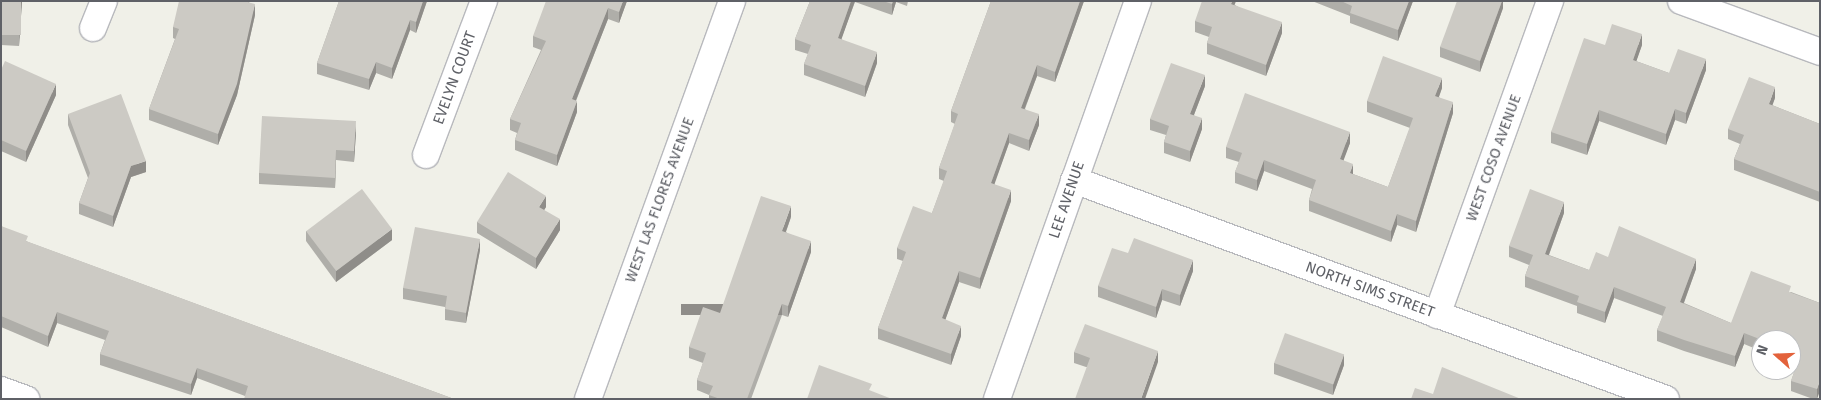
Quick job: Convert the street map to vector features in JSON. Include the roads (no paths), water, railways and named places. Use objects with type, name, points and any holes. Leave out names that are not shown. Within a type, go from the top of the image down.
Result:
[{"type":"street","points":[[93,28],[104,1]]},
{"type":"street","name":"EVELYN COURT","points":[[426,155],[484,1]]},
{"type":"street","name":"WEST LAS FLORES AVENUE","points":[[588,399],[732,1]]},
{"type":"street","name":"LEE AVENUE","points":[[997,399],[1138,1]]},
{"type":"street","name":"WEST COSO AVENUE","points":[[1437,314],[1550,1]]},
{"type":"street","points":[[1681,1],[1820,52]]},
{"type":"street","name":"NORTH SIMS STREET","points":[[1074,180],[1666,399]]},
{"type":"street","points":[[1,390],[26,399]]}]
